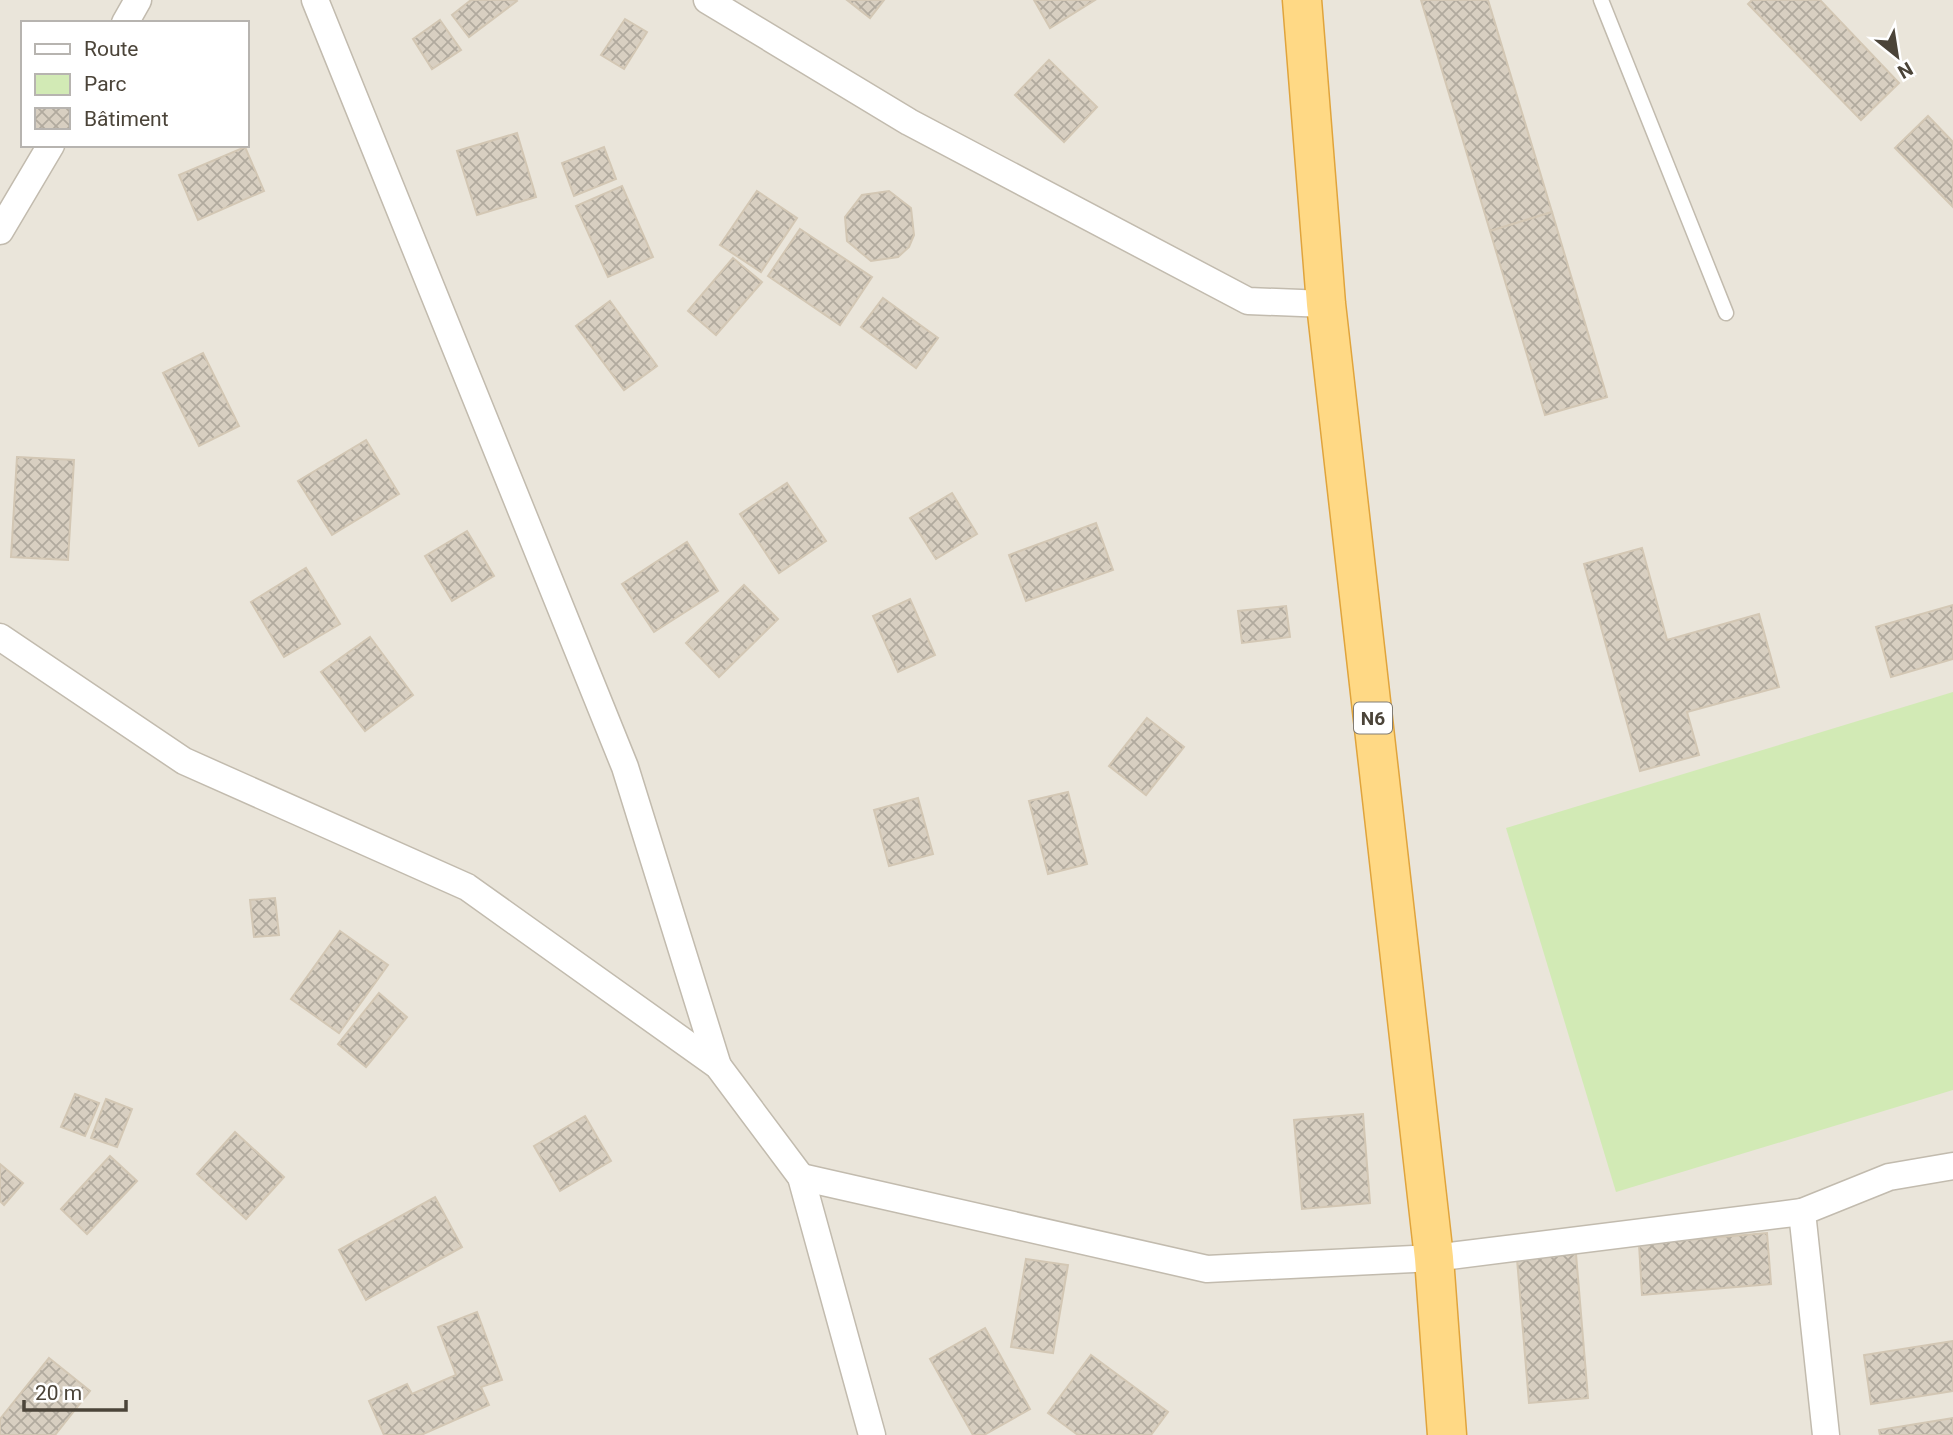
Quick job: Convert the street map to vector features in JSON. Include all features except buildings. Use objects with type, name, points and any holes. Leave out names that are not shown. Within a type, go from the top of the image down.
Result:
[{"type":"highway","name":"N6","points":[[1302,0],[1326,304],[1434,1258],[1447,1435]]},
{"type":"street","points":[[126,21],[138,0]]},
{"type":"street","points":[[315,0],[625,767],[718,1066]]},
{"type":"street","points":[[707,0],[909,122],[1248,301],[1326,304]]},
{"type":"street","points":[[0,231],[50,147]]},
{"type":"street","points":[[0,638],[184,761],[467,887],[718,1066],[801,1177],[872,1435]]},
{"type":"street","points":[[801,1177],[1207,1269],[1434,1258],[1802,1212],[1889,1177],[1953,1166]]},
{"type":"street","points":[[1802,1212],[1826,1435]]},
{"type":"lane","points":[[1601,0],[1726,313]]},
{"type":"shaded area","points":[[0,0],[1953,0],[1953,1435],[0,1435]]},
{"type":"green space","points":[[1953,692],[1953,1090],[1616,1192],[1506,828]]}]
